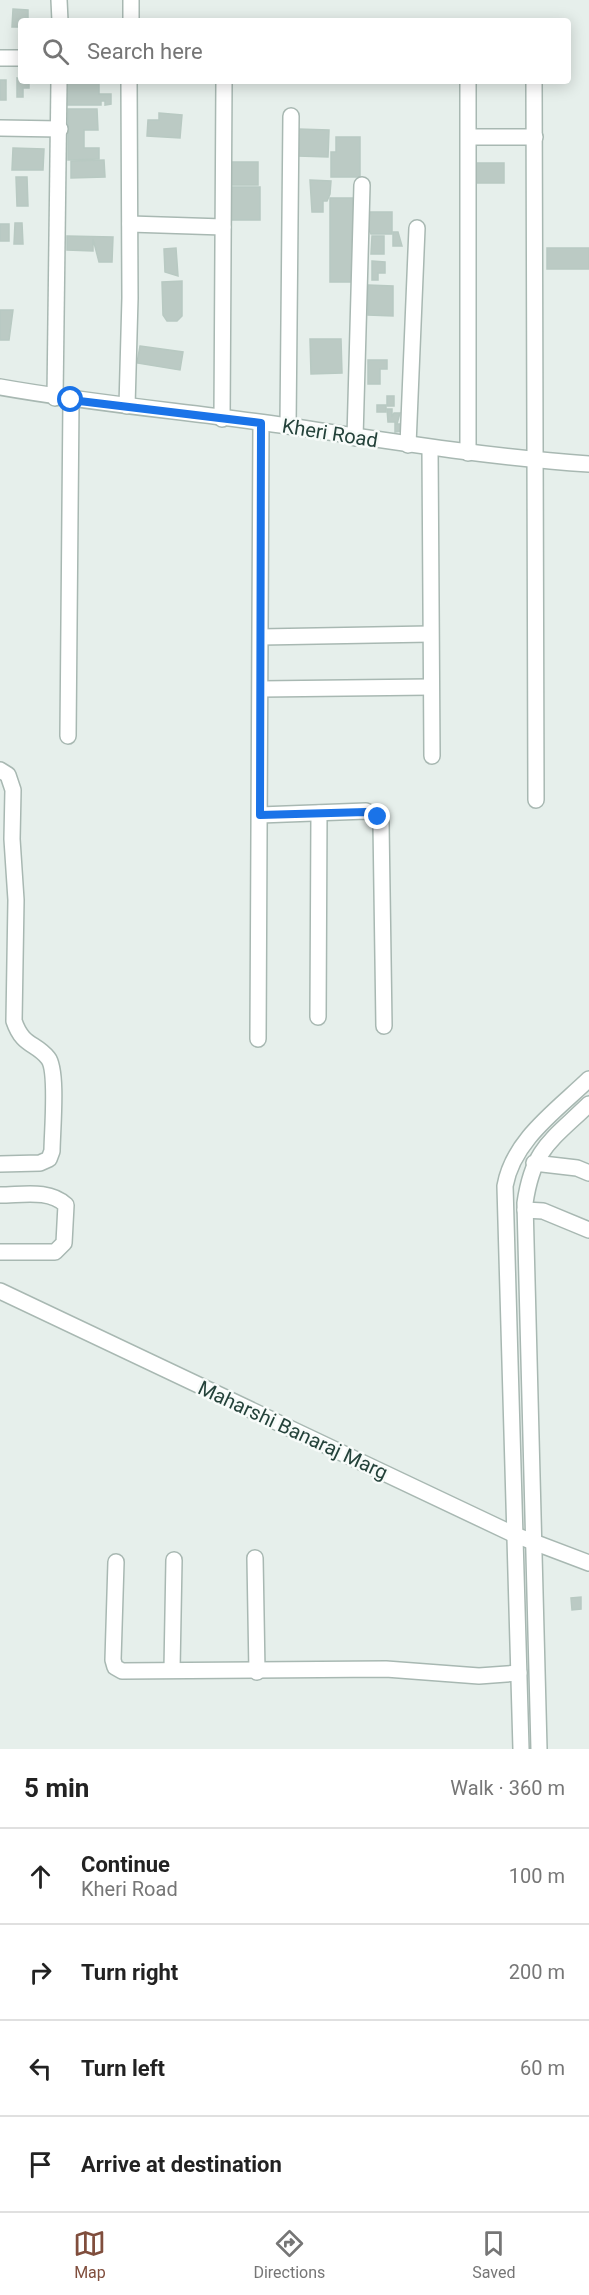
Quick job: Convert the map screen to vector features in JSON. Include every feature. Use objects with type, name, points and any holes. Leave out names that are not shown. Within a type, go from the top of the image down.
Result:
[{"type":"street","points":[[59,0],[60,18]]},
{"type":"street","points":[[131,0],[131,18]]},
{"type":"street","points":[[0,58],[18,58]]},
{"type":"street","points":[[55,398],[59,84]]},
{"type":"street","points":[[127,406],[130,224],[129,84]]},
{"type":"street","points":[[222,418],[224,84]]},
{"type":"street","points":[[468,84],[468,453]]},
{"type":"street","points":[[534,84],[536,800]]},
{"type":"street","points":[[288,426],[291,116]]},
{"type":"street","points":[[0,128],[60,129]]},
{"type":"street","points":[[468,137],[535,137]]},
{"type":"street","points":[[355,438],[362,185]]},
{"type":"street","points":[[130,224],[223,226]]},
{"type":"street","points":[[408,445],[417,228]]},
{"type":"street","name":"Kheri Road","points":[[0,387],[55,398],[288,426],[355,438],[468,453],[589,464]]},
{"type":"street","points":[[68,736],[71,400]]},
{"type":"street","points":[[258,1039],[261,423]]},
{"type":"street","points":[[430,448],[432,756]]},
{"type":"street","points":[[261,637],[430,634]]},
{"type":"street","points":[[261,689],[430,687]]},
{"type":"street","points":[[0,770],[8,775],[13,790],[12,839],[16,900],[14,1021],[19,1034],[48,1058],[52,1082],[52,1151],[49,1159],[40,1163],[0,1164]]},
{"type":"street","points":[[260,815],[372,812],[381,823],[384,1026]]},
{"type":"street","points":[[318,1017],[319,813]]},
{"type":"street","points":[[522,1749],[505,1186],[508,1171],[521,1145],[589,1079]]},
{"type":"street","points":[[539,1749],[525,1210],[528,1180],[541,1151],[588,1106]]},
{"type":"street","points":[[534,1163],[577,1168],[589,1173]]},
{"type":"street","points":[[0,1195],[46,1194],[58,1198],[66,1206],[64,1243],[55,1252],[0,1252]]},
{"type":"street","points":[[525,1210],[543,1211],[589,1230]]},
{"type":"street","name":"Maharshi Banaraj Marg","points":[[0,1290],[515,1534],[589,1563]]},
{"type":"street","points":[[255,1558],[257,1672]]},
{"type":"street","points":[[172,1669],[174,1560]]},
{"type":"street","points":[[116,1562],[113,1648],[116,1667],[130,1673],[172,1669],[257,1672],[386,1669],[479,1676],[519,1673]]},
{"type":"building","points":[[13,9],[28,10],[28,18],[18,18],[18,27],[12,27]]},
{"type":"building","points":[[17,78],[18,84],[29,84],[29,88],[23,88],[23,97],[17,97]]},
{"type":"building","points":[[0,80],[6,80],[6,100],[0,100]]},
{"type":"building","points":[[67,84],[99,84],[99,94],[111,94],[111,104],[105,105],[105,101],[101,101],[101,105],[67,105]]},
{"type":"building","points":[[68,109],[97,109],[98,130],[84,130],[84,148],[99,148],[99,159],[68,160]]},
{"type":"building","points":[[159,113],[182,115],[180,138],[147,136],[148,120],[159,120]]},
{"type":"building","points":[[298,129],[329,130],[328,157],[298,156]]},
{"type":"building","points":[[336,137],[360,137],[360,177],[331,177],[331,152],[336,152]]},
{"type":"building","points":[[13,148],[44,149],[43,170],[12,170]]},
{"type":"building","points":[[104,160],[105,177],[71,178],[71,161]]},
{"type":"building","points":[[230,162],[258,162],[258,185],[230,185]]},
{"type":"building","points":[[476,163],[504,163],[504,183],[476,183]]},
{"type":"building","points":[[16,177],[27,177],[28,206],[17,206]]},
{"type":"building","points":[[310,180],[331,181],[330,194],[327,201],[323,201],[323,212],[312,212]]},
{"type":"building","points":[[229,187],[260,187],[260,220],[232,220],[228,212]]},
{"type":"building","points":[[330,198],[357,198],[358,282],[330,282]]},
{"type":"building","points":[[369,212],[392,212],[392,234],[371,234]]},
{"type":"building","points":[[15,223],[22,223],[23,244],[14,244]]},
{"type":"building","points":[[0,224],[9,224],[9,241],[0,241]]},
{"type":"building","points":[[393,232],[398,232],[402,246],[393,246]]},
{"type":"building","points":[[67,236],[113,237],[112,262],[99,262],[93,239],[93,251],[67,250]]},
{"type":"building","points":[[372,236],[384,236],[384,254],[371,254]]},
{"type":"building","points":[[176,248],[178,276],[165,272],[164,249]]},
{"type":"building","points":[[547,248],[589,248],[589,269],[547,269]]},
{"type":"building","points":[[372,261],[385,262],[385,273],[378,273],[378,280],[372,280]]},
{"type":"building","points":[[182,281],[182,316],[177,321],[167,321],[163,315],[162,282]]},
{"type":"building","points":[[368,285],[393,286],[393,316],[368,315]]},
{"type":"building","points":[[0,310],[13,310],[9,340],[0,340]]},
{"type":"building","points":[[310,339],[341,339],[342,373],[311,374]]},
{"type":"building","points":[[140,346],[183,352],[180,370],[137,363]]},
{"type":"building","points":[[368,360],[387,360],[387,369],[380,369],[380,384],[368,384]]},
{"type":"building","points":[[387,396],[394,396],[394,406],[387,406]]},
{"type":"building","points":[[377,405],[386,405],[386,412],[377,412]]},
{"type":"building","points":[[387,409],[392,409],[392,417],[394,413],[400,413],[397,424],[401,424],[401,431],[395,432],[395,422],[388,422]]},
{"type":"building","points":[[581,1597],[581,1609],[572,1610],[571,1598]]},
{"type":"route","points":[[71,400],[261,423],[260,815],[372,812],[378,817]]}]
